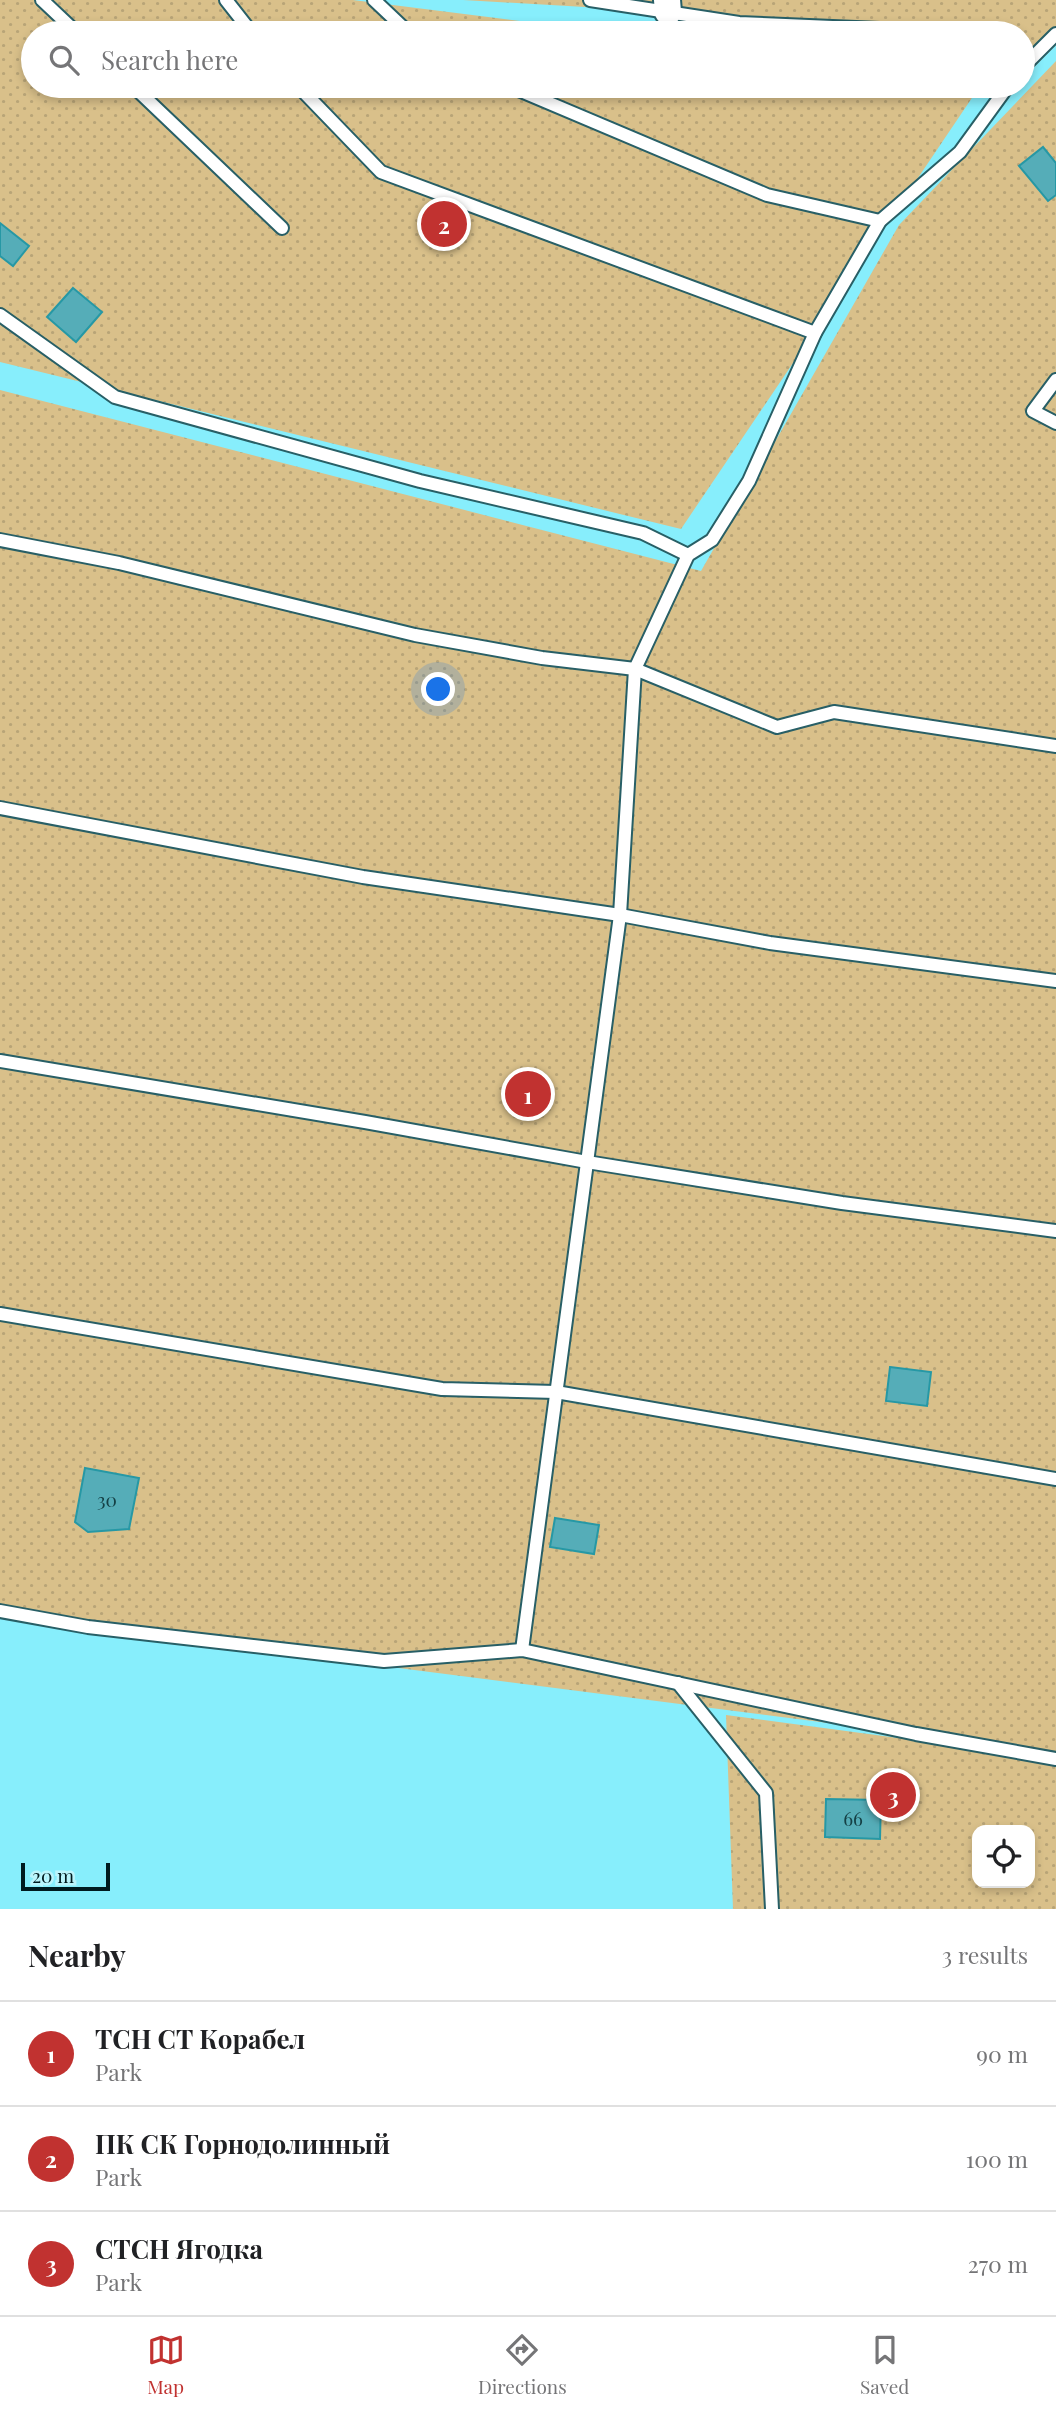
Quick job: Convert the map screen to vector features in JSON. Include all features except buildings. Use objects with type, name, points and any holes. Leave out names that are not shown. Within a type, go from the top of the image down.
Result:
[{"type":"lane","points":[[42,0],[64,21]]},
{"type":"lane","points":[[226,0],[243,21]]},
{"type":"lane","points":[[373,0],[396,21]]},
{"type":"lane","points":[[590,0],[667,6],[731,21]]},
{"type":"lane","points":[[1035,56],[1056,34]]},
{"type":"lane","points":[[146,98],[282,228]]},
{"type":"lane","points":[[310,98],[381,172],[816,333]]},
{"type":"lane","points":[[537,98],[767,195],[880,221]]},
{"type":"lane","points":[[522,1650],[620,915],[635,669],[688,555],[712,540],[750,481],[816,333],[880,221],[960,152],[999,98]]},
{"type":"lane","points":[[0,314],[116,397],[420,481],[643,533],[688,555]]},
{"type":"lane","points":[[1056,380],[1032,411],[1056,424]]},
{"type":"lane","points":[[0,540],[119,563],[415,635],[542,658],[635,669],[777,727],[834,712],[1056,746]]},
{"type":"lane","points":[[0,808],[363,877],[620,915],[770,943],[1056,981]]},
{"type":"lane","points":[[0,1061],[365,1122],[587,1163],[842,1203],[1056,1231]]},
{"type":"lane","points":[[0,1314],[442,1389],[556,1392],[1056,1479]]},
{"type":"lane","points":[[0,1611],[88,1627],[384,1661],[522,1650],[916,1734],[1056,1759]]},
{"type":"lane","points":[[678,1683],[765,1793],[772,1909]]},
{"type":"shaded area","points":[[0,0],[353,0],[519,21],[21,21],[21,98],[972,98],[681,529],[0,362]]},
{"type":"shaded area","points":[[463,0],[1056,0],[1056,45],[1035,66],[1035,21],[826,21]]},
{"type":"shaded area","points":[[1056,61],[1056,1752],[0,1617],[0,390],[701,571],[899,225],[1021,98],[1035,98],[1035,83]]},
{"type":"shaded area","points":[[726,1715],[1056,1759],[1056,1909],[733,1909]]},
{"type":"place","name":"ПК СК Горнодолинный","points":[[444,224]]},
{"type":"place","name":"ТСН СТ Корабел","points":[[528,1094]]},
{"type":"place","name":"СТСН Ягодка","points":[[893,1795]]}]
